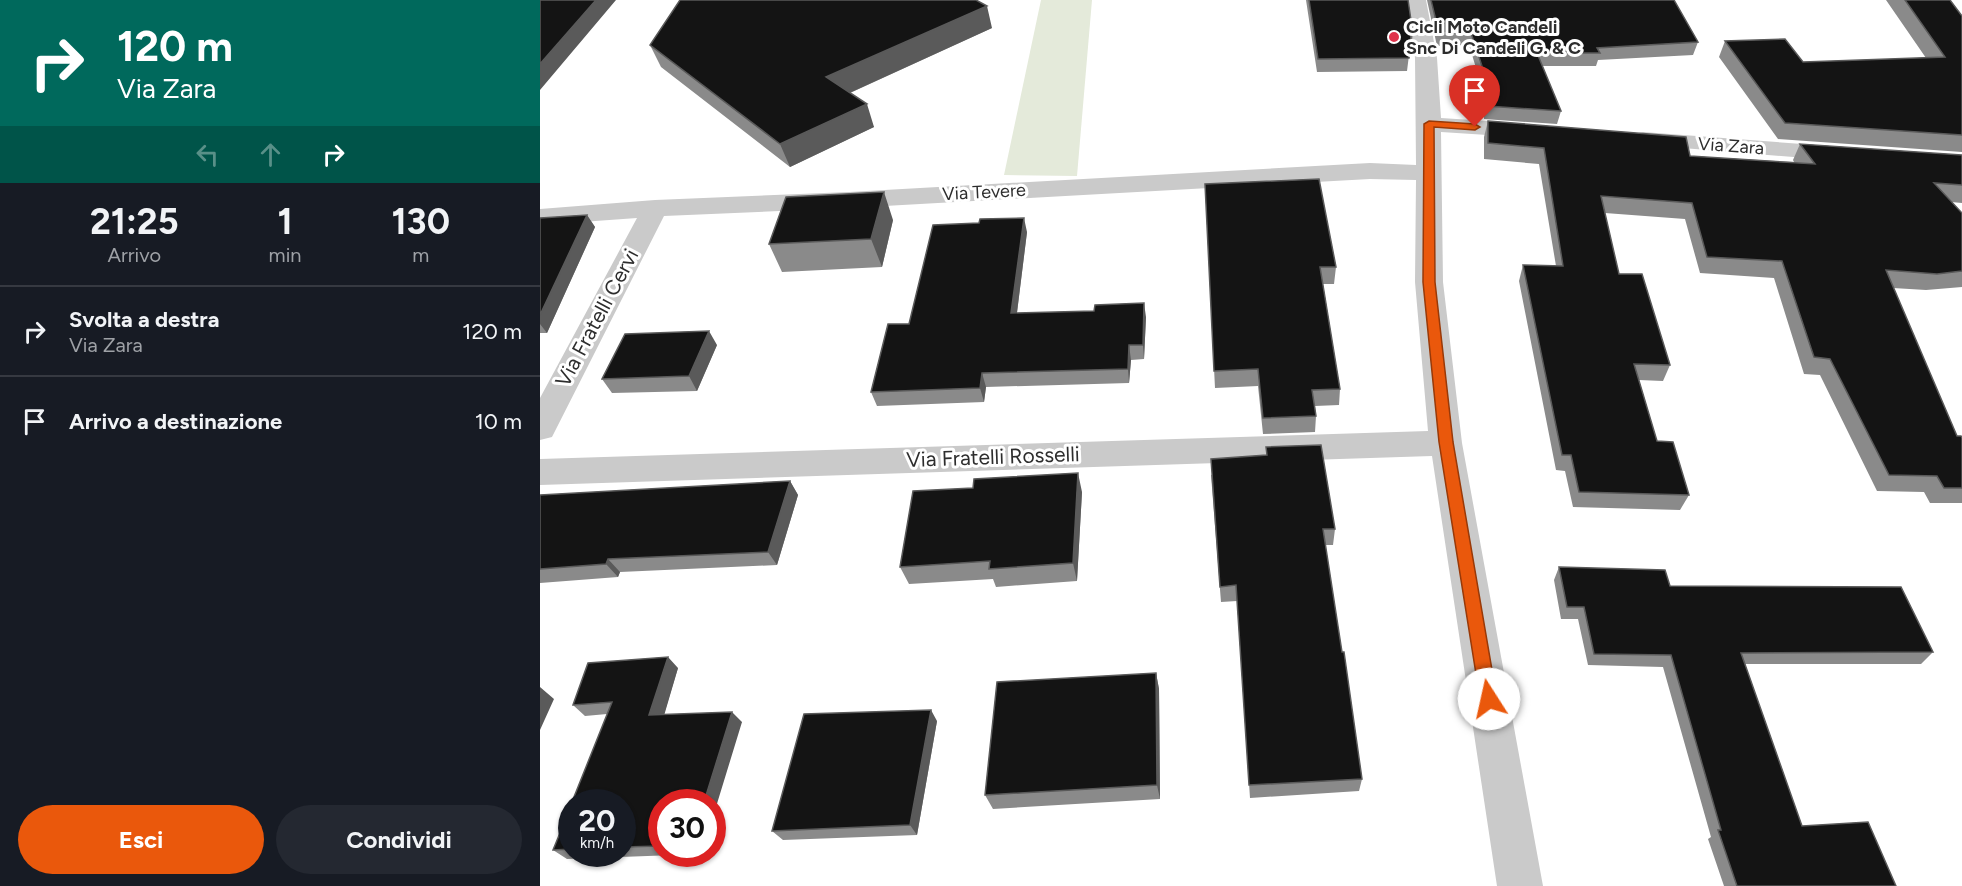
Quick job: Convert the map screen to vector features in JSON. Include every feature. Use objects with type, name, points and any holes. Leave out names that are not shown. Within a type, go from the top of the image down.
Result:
[{"type":"street","points":[[1416,0],[1426,58],[1429,124],[1429,282],[1446,442],[1513,886]]},
{"type":"street","points":[[1429,124],[1559,133]]},
{"type":"street","name":"Via Zara","points":[[1618,138],[1867,156]]},
{"type":"street","name":"Via Tevere","points":[[540,217],[655,208],[849,200],[1370,171],[1428,173]]},
{"type":"street","name":"Via Fratelli Cervi","points":[[540,428],[655,208]]},
{"type":"street","name":"Via Fratelli Rosselli","points":[[540,472],[1446,442]]},
{"type":"green space","points":[[1041,0],[1092,0],[1077,176],[1004,175]]},
{"type":"building","points":[[540,0],[596,0],[540,64]]},
{"type":"building","points":[[680,0],[976,0],[987,6],[826,77],[867,104],[780,144],[650,45]]},
{"type":"building","points":[[1309,0],[1408,0],[1413,34],[1411,34],[1409,58],[1318,59]]},
{"type":"building","points":[[1431,0],[1674,0],[1698,42],[1597,48],[1600,53],[1537,53],[1561,111],[1487,106],[1487,81],[1471,33],[1439,33]]},
{"type":"building","points":[[1905,0],[1950,0],[1962,16],[1962,135],[1785,123],[1725,41],[1785,39],[1803,62],[1945,57]]},
{"type":"building","points":[[1488,121],[1686,137],[1690,156],[1815,164],[1800,144],[1962,155],[1962,185],[1934,183],[1962,213],[1962,271],[1937,274],[1886,270],[1957,436],[1962,438],[1962,488],[1944,488],[1937,476],[1889,475],[1830,359],[1814,357],[1782,261],[1707,257],[1692,203],[1601,196],[1619,274],[1642,274],[1670,365],[1634,364],[1657,441],[1673,442],[1689,495],[1579,492],[1571,455],[1562,455],[1523,265],[1563,266],[1544,148],[1488,143]]},
{"type":"building","points":[[1319,179],[1336,267],[1320,267],[1340,389],[1312,390],[1316,416],[1263,418],[1258,369],[1214,371],[1205,184]]},
{"type":"building","points":[[884,192],[871,239],[769,244],[786,197]]},
{"type":"building","points":[[587,215],[540,315],[540,218]]},
{"type":"building","points":[[1024,218],[1011,313],[1094,311],[1095,305],[1144,303],[1143,345],[1129,345],[1128,369],[982,373],[980,388],[871,392],[888,324],[909,324],[933,225],[979,223],[980,219]]},
{"type":"building","points":[[709,331],[689,376],[602,379],[625,334]]},
{"type":"building","points":[[1321,445],[1335,529],[1323,529],[1362,779],[1249,785],[1236,585],[1220,587],[1211,459],[1267,455],[1266,447]]},
{"type":"building","points":[[1078,473],[1073,563],[989,569],[990,561],[900,567],[913,491],[973,488],[974,479]]},
{"type":"building","points":[[790,481],[768,552],[608,559],[606,564],[540,569],[540,495]]},
{"type":"building","points":[[1559,567],[1665,570],[1670,586],[1901,587],[1933,652],[1741,653],[1802,826],[1868,822],[1896,886],[1737,886],[1718,830],[1721,830],[1671,655],[1594,654],[1584,607],[1567,607]]},
{"type":"building","points":[[668,657],[649,715],[732,712],[708,789],[648,789],[648,846],[636,847],[636,789],[577,789],[612,702],[573,705],[588,663]]},
{"type":"building","points":[[1156,673],[1157,785],[985,795],[997,682]]},
{"type":"building","points":[[931,710],[910,825],[772,831],[804,714]]},
{"type":"building","points":[[558,838],[558,850],[553,850]]},
{"type":"place","name":"Cicli Moto Candeli Snc Di Candeli G. & C","points":[[1394,37]]},
{"type":"route","points":[[1475,127],[1429,124],[1429,282],[1446,442],[1489,699]]}]
